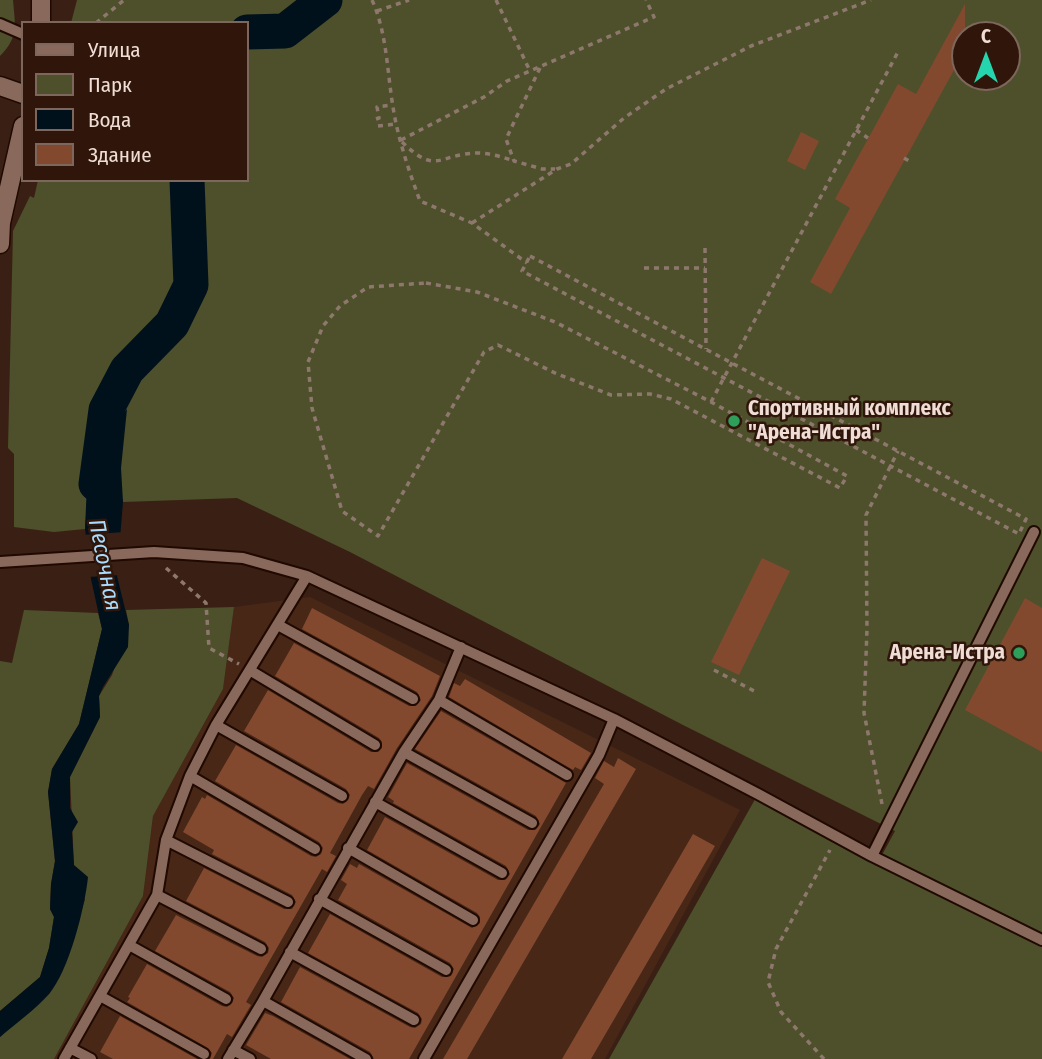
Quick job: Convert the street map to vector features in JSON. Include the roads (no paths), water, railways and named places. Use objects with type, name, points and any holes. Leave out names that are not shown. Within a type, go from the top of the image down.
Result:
[{"type":"street","points":[[41,0],[41,21]]},
{"type":"street","points":[[0,86],[21,93]]},
{"type":"street","points":[[0,244],[1,223],[21,135]]},
{"type":"lane","points":[[0,24],[21,33]]},
{"type":"lane","points":[[872,856],[1034,532]]},
{"type":"lane","points":[[0,562],[154,552],[243,558],[307,576],[614,719],[758,793],[837,838],[1042,940]]},
{"type":"lane","points":[[64,1059],[157,895],[166,840],[190,776],[216,725],[307,576]]},
{"type":"lane","points":[[278,625],[413,699]]},
{"type":"lane","points":[[250,1059],[230,1054],[263,1001],[404,752],[439,700],[461,647]]},
{"type":"lane","points":[[251,671],[375,745]]},
{"type":"lane","points":[[439,700],[567,775]]},
{"type":"lane","points":[[424,1059],[599,755],[614,719]]},
{"type":"lane","points":[[216,725],[342,796]]},
{"type":"lane","points":[[404,752],[532,823]]},
{"type":"lane","points":[[190,776],[315,849]]},
{"type":"lane","points":[[375,802],[502,873]]},
{"type":"lane","points":[[166,840],[288,902]]},
{"type":"lane","points":[[348,848],[473,919]]},
{"type":"lane","points":[[157,895],[261,949]]},
{"type":"lane","points":[[319,899],[446,970]]},
{"type":"lane","points":[[129,945],[226,999]]},
{"type":"lane","points":[[290,952],[414,1020]]},
{"type":"lane","points":[[100,996],[204,1054]]},
{"type":"lane","points":[[263,1001],[366,1059]]},
{"type":"lane","points":[[70,1048],[91,1059]]},
{"type":"water","points":[[127,409],[121,468],[123,502],[117,576],[129,625],[128,647],[103,687],[99,696],[100,717],[70,777],[70,808],[78,822],[72,832],[74,865],[88,877],[83,905],[75,938],[56,984],[38,1006],[0,1037],[0,1011],[40,977],[49,948],[54,917],[50,909],[55,861],[48,792],[52,769],[79,724],[102,629],[91,579],[85,529],[87,484],[93,449]]},
{"type":"waterway","name":"Песочная","points":[[248,32],[285,31],[325,0]]},
{"type":"waterway","name":"Песочная","points":[[96,484],[106,410],[127,370],[172,324],[191,285],[187,182]]},
{"type":"place","name":"Спортивный комплекс \"Арена-Истра\"","points":[[734,421]]},
{"type":"place","name":"Арена-Истра","points":[[1019,653]]}]
